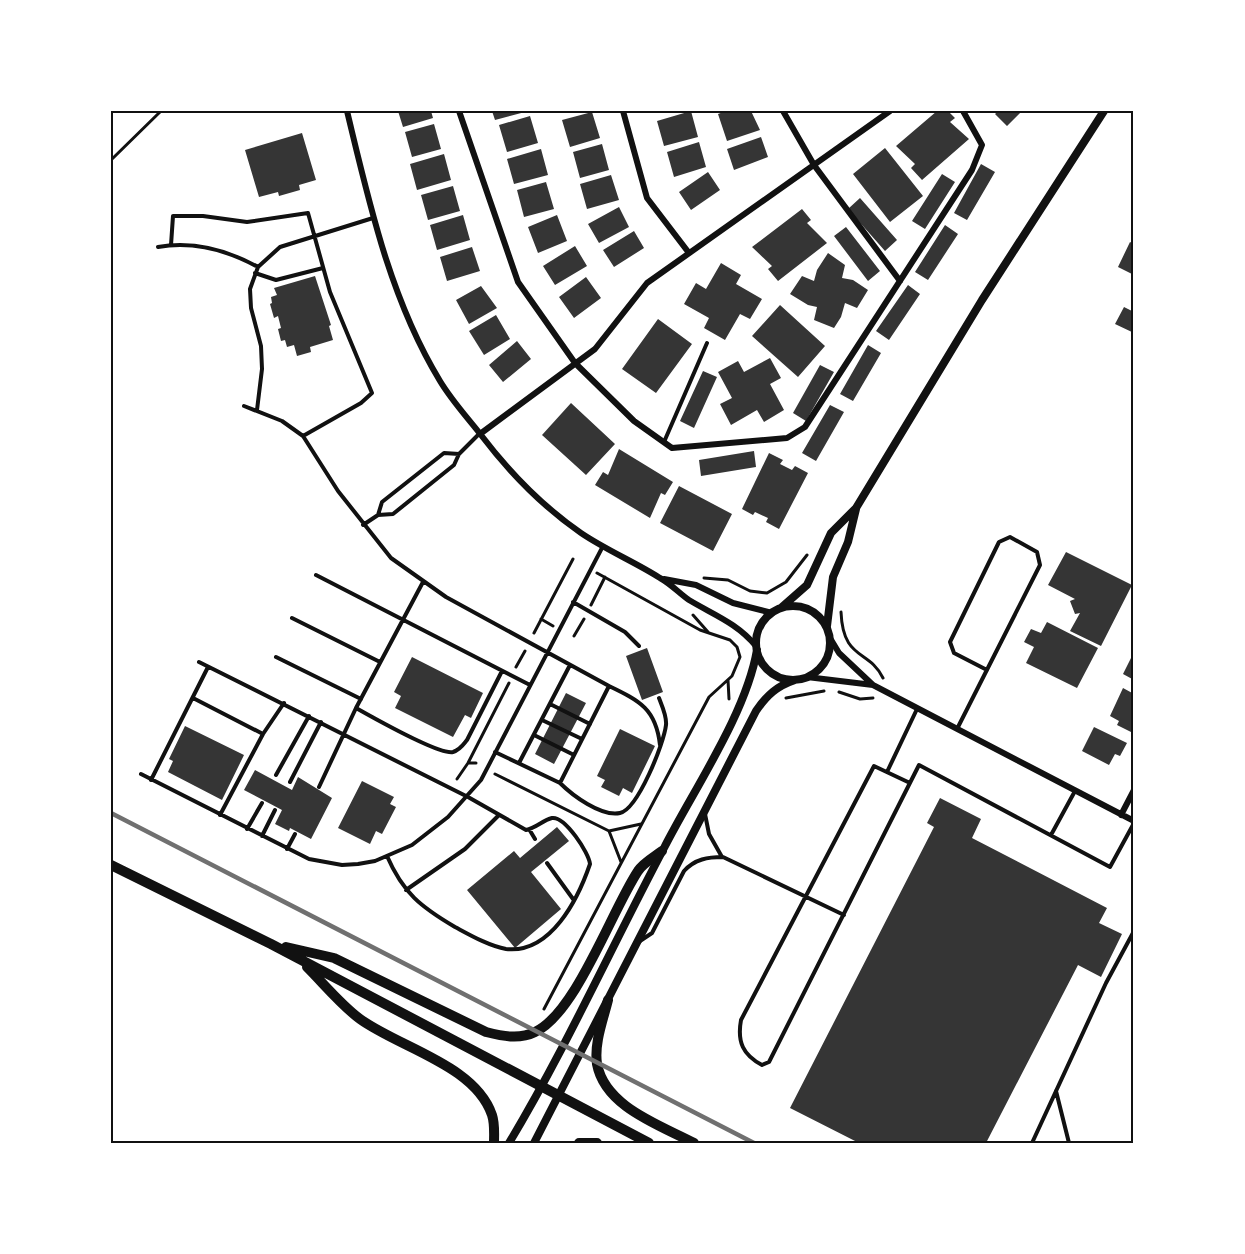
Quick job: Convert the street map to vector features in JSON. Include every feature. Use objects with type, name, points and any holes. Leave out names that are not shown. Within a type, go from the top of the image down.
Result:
[{"type":"main road","points":[[271,944],[334,958],[486,1032],[509,1037],[528,1035],[538,1031],[563,1007],[596,952],[639,870],[662,851]]},
{"type":"main road","points":[[111,865],[271,944],[649,1143]]},
{"type":"main road","points":[[298,958],[360,1019],[434,1060],[466,1080],[481,1094],[493,1118],[494,1143]]},
{"type":"main road","points":[[608,1000],[598,1043],[597,1063],[608,1090],[628,1108],[694,1143]]},
{"type":"main road","points":[[579,1143],[597,1143]]},
{"type":"street","points":[[347,111],[374,218],[411,326],[445,389],[499,460],[537,498],[603,546],[661,578],[689,600],[737,626],[756,648],[760,660],[775,675],[795,680]]},
{"type":"street","points":[[459,111],[518,282],[575,363],[634,421],[672,448],[787,438],[805,427],[972,170],[982,145],[963,111]]},
{"type":"street","points":[[623,111],[647,198],[689,253]]},
{"type":"street","points":[[783,111],[814,165],[900,281]]},
{"type":"street","points":[[480,434],[595,349],[647,283],[890,111]]},
{"type":"street","points":[[509,1143],[542,1086],[662,851],[743,700],[756,648],[757,633],[762,622],[807,585],[831,533],[856,508],[982,300],[1104,111]]},
{"type":"street","points":[[826,627],[833,577],[848,542],[856,508]]},
{"type":"street","points":[[661,578],[696,585],[733,603],[772,612]]},
{"type":"street","points":[[782,607],[803,607],[821,618],[839,653],[873,685],[1134,822]]},
{"type":"street","points":[[807,677],[825,662],[830,638]]},
{"type":"street","points":[[534,1143],[756,711],[767,695],[781,685],[807,677],[873,685]]},
{"type":"street","points":[[1121,815],[1134,790]]},
{"type":"lane","points":[[171,245],[173,216],[203,216],[247,222],[308,213],[330,292],[372,393],[361,403],[303,436]]},
{"type":"lane","points":[[257,410],[262,369],[261,346],[251,308],[250,289],[258,267],[279,247],[315,238],[374,218]]},
{"type":"lane","points":[[158,248],[171,245],[212,248],[239,256],[258,267]]},
{"type":"lane","points":[[255,273],[276,280],[323,268]]},
{"type":"lane","points":[[664,442],[706,343]]},
{"type":"lane","points":[[244,406],[282,421],[303,436],[363,525],[391,558],[423,582],[640,703],[650,713],[658,727],[660,746]]},
{"type":"lane","points":[[363,525],[378,515],[393,514],[454,465],[459,453],[480,434]]},
{"type":"lane","points":[[378,515],[382,502],[444,453],[459,453]]},
{"type":"lane","points":[[957,730],[1040,565],[1037,552],[1010,537],[999,542],[950,642],[954,653],[987,670]]},
{"type":"lane","points":[[141,774],[309,860],[342,866],[375,861],[412,845],[429,833],[468,797],[495,752],[603,546]]},
{"type":"lane","points":[[316,575],[530,685]]},
{"type":"lane","points":[[319,787],[356,708],[423,582]]},
{"type":"lane","points":[[573,602],[625,632],[639,646]]},
{"type":"lane","points":[[292,618],[380,662]]},
{"type":"lane","points":[[276,657],[361,699]]},
{"type":"lane","points":[[199,662],[468,797],[498,816],[529,829],[535,839]]},
{"type":"lane","points":[[519,763],[570,665]]},
{"type":"lane","points":[[151,780],[208,667]]},
{"type":"lane","points":[[356,708],[438,749],[453,752],[460,749],[467,740],[502,671]]},
{"type":"lane","points":[[560,783],[609,686]]},
{"type":"lane","points":[[193,698],[263,734]]},
{"type":"lane","points":[[495,752],[560,783],[569,793],[601,810],[619,813],[627,809],[637,797],[660,746],[666,723],[659,698]]},
{"type":"lane","points":[[220,815],[263,734],[284,703]]},
{"type":"lane","points":[[550,704],[590,724]]},
{"type":"lane","points":[[887,772],[917,709]]},
{"type":"lane","points":[[276,775],[309,716]]},
{"type":"lane","points":[[542,720],[582,739]]},
{"type":"lane","points":[[290,782],[321,722]]},
{"type":"lane","points":[[534,735],[574,755]]},
{"type":"lane","points":[[910,783],[874,766],[741,1020],[738,1034],[742,1049],[751,1059],[762,1065],[769,1062],[844,915],[910,783],[919,765],[1110,867],[1134,822]]},
{"type":"lane","points":[[1051,836],[1075,791]]},
{"type":"lane","points":[[248,829],[262,803]]},
{"type":"lane","points":[[262,836],[275,810]]},
{"type":"lane","points":[[704,812],[709,834],[723,857]]},
{"type":"lane","points":[[406,890],[465,849],[498,816]]},
{"type":"lane","points":[[387,856],[406,890],[422,907],[477,938],[506,949],[529,945],[550,933],[564,918],[588,870],[590,857],[566,825],[558,819],[552,818],[529,829]]},
{"type":"lane","points":[[287,849],[295,834]]},
{"type":"lane","points":[[639,941],[652,933],[690,865],[709,857],[723,857],[844,915]]},
{"type":"lane","points":[[547,863],[573,900]]},
{"type":"lane","points":[[1032,1143],[1106,983],[1134,931]]},
{"type":"lane","points":[[1056,1091],[1069,1143]]},
{"type":"path","points":[[111,160],[161,111]]},
{"type":"path","points":[[534,633],[573,559]]},
{"type":"path","points":[[728,580],[759,594],[776,590],[793,575]]},
{"type":"path","points":[[591,605],[605,577]]},
{"type":"path","points":[[842,604],[842,624],[851,647],[865,661],[878,668]]},
{"type":"path","points":[[574,636],[584,618]]},
{"type":"path","points":[[541,619],[548,623]]},
{"type":"path","points":[[516,667],[525,651]]},
{"type":"path","points":[[457,779],[468,763],[509,683]]},
{"type":"path","points":[[780,701],[796,694],[818,691],[838,692],[860,699]]},
{"type":"path","points":[[468,763],[476,763]]},
{"type":"path","points":[[495,774],[609,831],[641,824]]},
{"type":"path","points":[[609,831],[621,862]]},
{"type":"building","points":[[398,111],[431,111],[433,118],[403,127]]},
{"type":"building","points":[[492,111],[524,111],[525,112],[495,120]]},
{"type":"building","points":[[691,111],[698,137],[664,146],[657,121]]},
{"type":"building","points":[[726,111],[751,111],[760,130],[727,141],[718,114]]},
{"type":"building","points":[[937,111],[948,111],[955,118],[950,122],[969,139],[922,180],[911,168],[915,164],[896,146]]},
{"type":"building","points":[[998,111],[1022,111],[1007,126],[995,114]]},
{"type":"building","points":[[592,112],[600,138],[570,147],[562,120]]},
{"type":"building","points":[[530,116],[538,143],[507,152],[499,125]]},
{"type":"building","points":[[434,124],[441,149],[412,157],[405,132]]},
{"type":"building","points":[[302,133],[316,180],[299,185],[300,190],[279,196],[278,192],[259,197],[245,150]]},
{"type":"building","points":[[761,137],[768,157],[734,170],[727,149]]},
{"type":"building","points":[[699,142],[706,167],[674,177],[667,152]]},
{"type":"building","points":[[602,144],[609,170],[580,178],[573,152]]},
{"type":"building","points":[[885,148],[923,196],[890,222],[853,174]]},
{"type":"building","points":[[541,149],[548,175],[514,184],[507,159]]},
{"type":"building","points":[[444,154],[451,180],[417,190],[410,164]]},
{"type":"building","points":[[981,164],[995,172],[967,220],[954,213]]},
{"type":"building","points":[[708,172],[720,190],[691,210],[679,192]]},
{"type":"building","points":[[942,174],[955,182],[925,229],[912,221]]},
{"type":"building","points":[[611,175],[619,200],[587,209],[580,184]]},
{"type":"building","points":[[546,182],[554,209],[524,217],[517,190]]},
{"type":"building","points":[[453,186],[460,211],[428,220],[421,195]]},
{"type":"building","points":[[860,198],[897,240],[885,251],[848,209]]},
{"type":"building","points":[[619,207],[629,227],[599,243],[588,224]]},
{"type":"building","points":[[802,209],[811,220],[807,223],[827,243],[778,281],[768,269],[772,266],[752,247]]},
{"type":"building","points":[[463,215],[470,240],[437,250],[430,225]]},
{"type":"building","points":[[557,215],[567,241],[538,253],[528,227]]},
{"type":"building","points":[[945,225],[958,234],[928,280],[915,272]]},
{"type":"building","points":[[846,227],[880,271],[868,281],[834,236]]},
{"type":"building","points":[[634,231],[644,248],[614,267],[603,250]]},
{"type":"building","points":[[1130,242],[1134,244],[1134,275],[1118,267]]},
{"type":"building","points":[[575,246],[587,266],[555,285],[543,266]]},
{"type":"building","points":[[472,247],[480,271],[447,281],[440,257]]},
{"type":"building","points":[[828,253],[845,265],[842,278],[853,280],[868,290],[857,308],[845,303],[841,317],[834,328],[814,320],[817,307],[808,305],[790,294],[802,276],[814,281],[817,270]]},
{"type":"building","points":[[721,263],[741,275],[736,284],[762,299],[750,319],[740,314],[725,340],[704,328],[709,318],[684,304],[696,283],[706,289]]},
{"type":"building","points":[[315,276],[331,325],[329,326],[333,340],[310,347],[311,352],[297,356],[294,345],[287,347],[285,340],[281,341],[278,329],[281,328],[278,316],[274,318],[270,304],[272,303],[271,297],[277,295],[274,288]]},
{"type":"building","points":[[586,277],[601,298],[574,318],[559,297]]},
{"type":"building","points":[[908,285],[920,294],[889,340],[876,331]]},
{"type":"building","points":[[481,286],[497,308],[469,324],[456,300]]},
{"type":"building","points":[[780,305],[825,346],[798,377],[752,336]]},
{"type":"building","points":[[1124,307],[1134,312],[1134,333],[1115,324]]},
{"type":"building","points":[[496,315],[510,339],[484,355],[469,331]]},
{"type":"building","points":[[658,319],[692,344],[656,393],[622,369]]},
{"type":"building","points":[[517,341],[531,359],[503,382],[489,365]]},
{"type":"building","points":[[868,345],[881,353],[853,401],[840,394]]},
{"type":"building","points":[[770,358],[781,378],[770,384],[784,410],[764,422],[757,410],[731,425],[720,404],[732,398],[718,372],[738,361],[744,372]]},
{"type":"building","points":[[820,365],[834,372],[806,421],[793,413]]},
{"type":"building","points":[[703,371],[717,377],[694,428],[680,421]]},
{"type":"building","points":[[571,403],[615,444],[586,475],[542,435]]},
{"type":"building","points":[[830,405],[844,412],[816,461],[802,453]]},
{"type":"building","points":[[619,449],[673,482],[665,495],[661,493],[650,518],[595,485],[603,472],[608,475]]},
{"type":"building","points":[[754,451],[756,467],[701,476],[699,460]]},
{"type":"building","points":[[769,453],[783,460],[780,464],[792,470],[795,466],[808,473],[779,529],[766,522],[768,518],[755,512],[753,515],[742,509]]},
{"type":"building","points":[[679,486],[732,514],[713,551],[660,523]]},
{"type":"building","points":[[1066,552],[1132,585],[1101,646],[1070,631],[1080,613],[1075,614],[1070,601],[1075,599],[1048,585]]},
{"type":"building","points":[[1047,622],[1098,648],[1077,688],[1026,663],[1034,647],[1024,642],[1031,629],[1041,633]]},
{"type":"building","points":[[647,648],[663,692],[642,700],[626,656]]},
{"type":"building","points":[[1134,652],[1134,680],[1123,674]]},
{"type":"building","points":[[412,657],[483,693],[471,718],[465,715],[453,737],[395,708],[401,696],[394,692]]},
{"type":"building","points":[[1123,688],[1134,694],[1134,726],[1131,732],[1117,725],[1119,721],[1110,716]]},
{"type":"building","points":[[566,693],[586,703],[554,764],[535,754]]},
{"type":"building","points":[[185,726],[244,755],[222,800],[168,772],[173,761],[169,759]]},
{"type":"building","points":[[1094,727],[1127,743],[1120,756],[1115,754],[1109,765],[1082,751]]},
{"type":"building","points":[[620,729],[655,746],[632,793],[623,788],[619,796],[601,787],[605,780],[597,776]]},
{"type":"building","points":[[255,770],[292,790],[298,777],[332,798],[311,839],[290,828],[289,831],[275,824],[282,810],[244,790]]},
{"type":"building","points":[[362,781],[394,797],[390,804],[396,807],[382,834],[376,831],[370,844],[338,828]]},
{"type":"building","points":[[940,798],[981,819],[972,838],[1107,908],[1099,923],[1122,934],[1101,977],[1078,965],[986,1143],[859,1143],[790,1108],[934,827],[927,823]]},
{"type":"building","points":[[557,827],[569,841],[531,872],[561,909],[515,948],[467,890],[514,851],[520,858]]},
{"type":"railway","points":[[111,813],[754,1143]]}]
